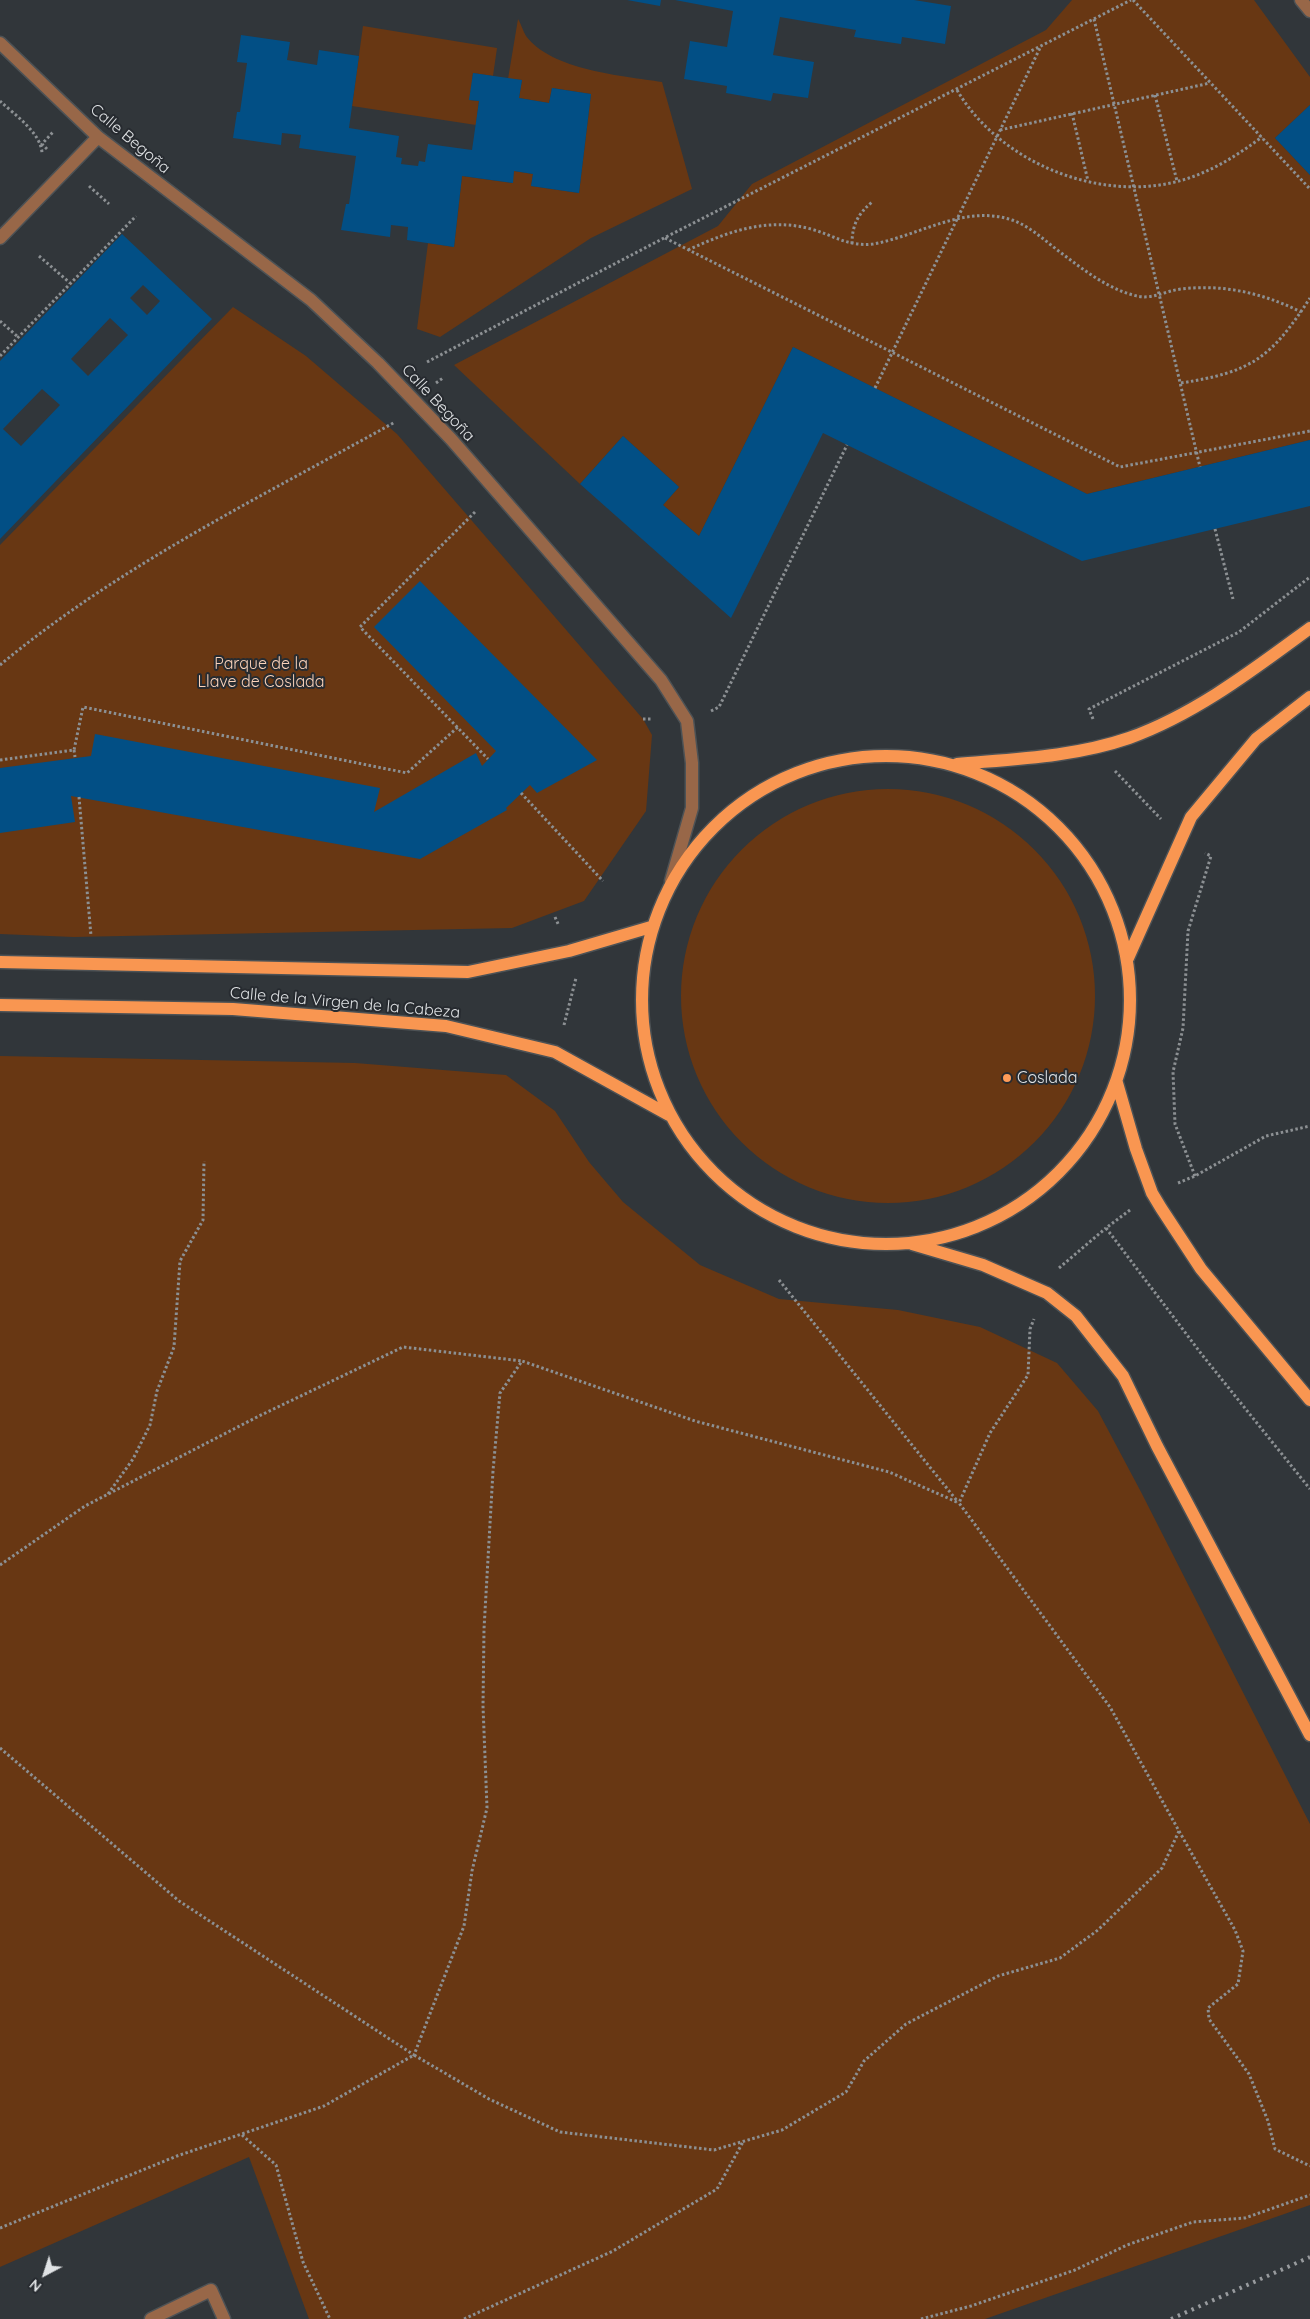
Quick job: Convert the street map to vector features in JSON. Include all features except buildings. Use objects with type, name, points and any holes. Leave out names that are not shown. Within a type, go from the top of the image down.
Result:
[{"type":"main road","points":[[955,765],[1050,756],[1130,737],[1202,704],[1310,628]]},
{"type":"main road","points":[[1128,958],[1191,817],[1256,739],[1310,697]]},
{"type":"main road","points":[[912,1244],[979,1228],[1038,1194],[1086,1144],[1118,1083],[1131,1021],[1128,958],[1107,893],[1069,836],[1017,793],[955,765],[889,754],[823,762],[762,788],[710,828],[670,881],[651,928],[640,991],[646,1055],[669,1115],[712,1173],[771,1217],[840,1241],[912,1244],[983,1265],[1046,1293],[1076,1316],[1123,1376],[1156,1446],[1310,1735]]},
{"type":"main road","name":"Calle de la Virgen de la Cabeza","points":[[0,962],[468,972],[569,951],[651,928]]},
{"type":"main road","name":"Calle de la Virgen de la Cabeza","points":[[0,1005],[233,1009],[446,1026],[555,1052],[669,1115]]},
{"type":"main road","points":[[1118,1083],[1136,1149],[1152,1193],[1161,1208],[1201,1269],[1310,1400]]},
{"type":"street","points":[[1301,0],[1310,11]]},
{"type":"street","name":"Calle Begoña","points":[[0,43],[98,137],[311,300],[378,363],[451,439],[661,680],[687,721],[692,763],[692,808],[670,881]]},
{"type":"street","points":[[0,238],[98,137]]},
{"type":"street","points":[[151,2319],[211,2290],[224,2319]]},
{"type":"path","points":[[427,362],[664,238],[1132,0],[1310,189]]},
{"type":"path","points":[[1094,19],[1200,466]]},
{"type":"path","points":[[875,388],[1040,47]]},
{"type":"path","points":[[1000,130],[1210,82]]},
{"type":"path","points":[[956,90],[976,117],[997,137],[1026,157],[1054,172],[1088,181],[1133,186],[1177,181],[1215,168],[1262,137]]},
{"type":"path","points":[[1155,95],[1177,181]]},
{"type":"path","points":[[0,102],[34,134],[42,144],[42,154]]},
{"type":"path","points":[[1072,113],[1088,181]]},
{"type":"path","points":[[852,244],[855,222],[862,210],[872,202]]},
{"type":"path","points":[[688,250],[743,228],[790,226],[812,229],[833,239],[852,244],[872,244],[976,215],[994,215],[1014,220],[1032,230],[1108,286],[1134,296],[1160,296],[1177,290],[1202,287],[1230,289],[1276,300],[1301,312]]},
{"type":"path","points":[[0,356],[136,216]]},
{"type":"path","points":[[664,238],[1120,467],[1310,431]]},
{"type":"path","points":[[39,256],[70,283]]},
{"type":"path","points":[[1181,383],[1214,378],[1236,371],[1264,356],[1281,340],[1310,298]]},
{"type":"path","points":[[0,321],[18,337]]},
{"type":"path","points":[[0,665],[29,640],[124,574],[396,421]]},
{"type":"path","points":[[719,707],[847,445]]},
{"type":"path","points":[[475,512],[360,627],[459,726],[488,759]]},
{"type":"path","points":[[1215,529],[1233,599]]},
{"type":"path","points":[[75,758],[74,750],[83,707],[407,773],[459,726]]},
{"type":"path","points":[[0,760],[74,750]]},
{"type":"path","points":[[521,793],[603,881]]},
{"type":"path","points":[[79,797],[91,937]]},
{"type":"path","points":[[555,917],[577,975],[555,1052]]},
{"type":"path","points":[[1195,1176],[1266,1136],[1310,1126]]},
{"type":"path","points":[[107,1494],[133,1459],[150,1426],[157,1392],[174,1347],[180,1261],[203,1220],[204,1161]]},
{"type":"path","points":[[1112,1238],[1203,1356],[1310,1489]]},
{"type":"path","points":[[779,1280],[959,1502],[1110,1707],[1235,1930],[1243,1951],[1238,1984],[1208,2008],[1209,2019],[1249,2074],[1268,2121],[1275,2149],[1310,2166]]},
{"type":"path","points":[[959,1502],[990,1434],[1028,1375],[1030,1329]]},
{"type":"path","points":[[0,1564],[85,1506],[107,1494],[259,1416],[403,1347],[522,1361],[695,1421],[888,1472],[959,1502]]},
{"type":"path","points":[[0,2228],[177,2156],[324,2106],[414,2055],[464,1926],[472,1870],[487,1808],[484,1628],[493,1471],[500,1393],[522,1361]]},
{"type":"path","points":[[0,1748],[179,1901],[414,2055],[489,2099],[560,2132],[714,2150],[782,2130],[846,2092],[864,2061],[906,2024],[998,1976],[1060,1958],[1098,1930],[1162,1868],[1179,1831]]},
{"type":"path","points":[[242,2134],[276,2165],[303,2262],[330,2319]]},
{"type":"path","points":[[464,2319],[613,2251],[718,2190],[744,2141]]},
{"type":"path","points":[[921,2319],[971,2306],[1075,2270],[1127,2245],[1193,2222],[1245,2218],[1310,2195]]},
{"type":"green space","points":[[1072,0],[1254,0],[1310,77],[1310,105],[1275,138],[1310,175],[1310,440],[1087,494],[793,347],[699,536],[663,505],[679,487],[623,436],[580,484],[454,365],[718,226],[752,184],[1046,30]]},
{"type":"green space","points":[[518,19],[526,36],[537,47],[552,57],[589,70],[662,82],[692,189],[591,238],[440,337],[417,329],[428,243],[454,247],[462,176],[512,183],[514,171],[533,174],[531,186],[579,193],[591,94],[552,88],[549,103],[519,98],[522,80],[508,79]]},
{"type":"green space","points":[[363,26],[497,48],[493,76],[473,73],[470,100],[479,101],[476,125],[352,106]]},
{"type":"green space","name":"Parque de la Llave de Coslada","points":[[233,307],[306,356],[397,434],[643,719],[652,735],[646,811],[584,901],[512,928],[74,937],[0,934],[0,545]]},
{"type":"green space","points":[[888,789],[928,793],[967,805],[1003,824],[1034,850],[1060,881],[1079,917],[1091,956],[1095,996],[1091,1036],[1079,1075],[1060,1111],[1034,1142],[1003,1168],[967,1187],[928,1199],[888,1203],[848,1199],[809,1187],[773,1168],[742,1142],[716,1111],[697,1075],[685,1036],[681,996],[685,956],[697,917],[716,881],[742,850],[773,824],[809,805],[848,793]]},
{"type":"green space","points":[[0,1056],[355,1063],[506,1075],[555,1111],[589,1162],[623,1202],[700,1265],[779,1299],[898,1310],[980,1327],[1057,1363],[1098,1411],[1310,1824],[1310,2205],[985,2319],[309,2319],[249,2157],[0,2267]]},
{"type":"railway","points":[[1171,2319],[1310,2257]]},
{"type":"place","name":"Coslada","points":[[1007,1078]]}]
